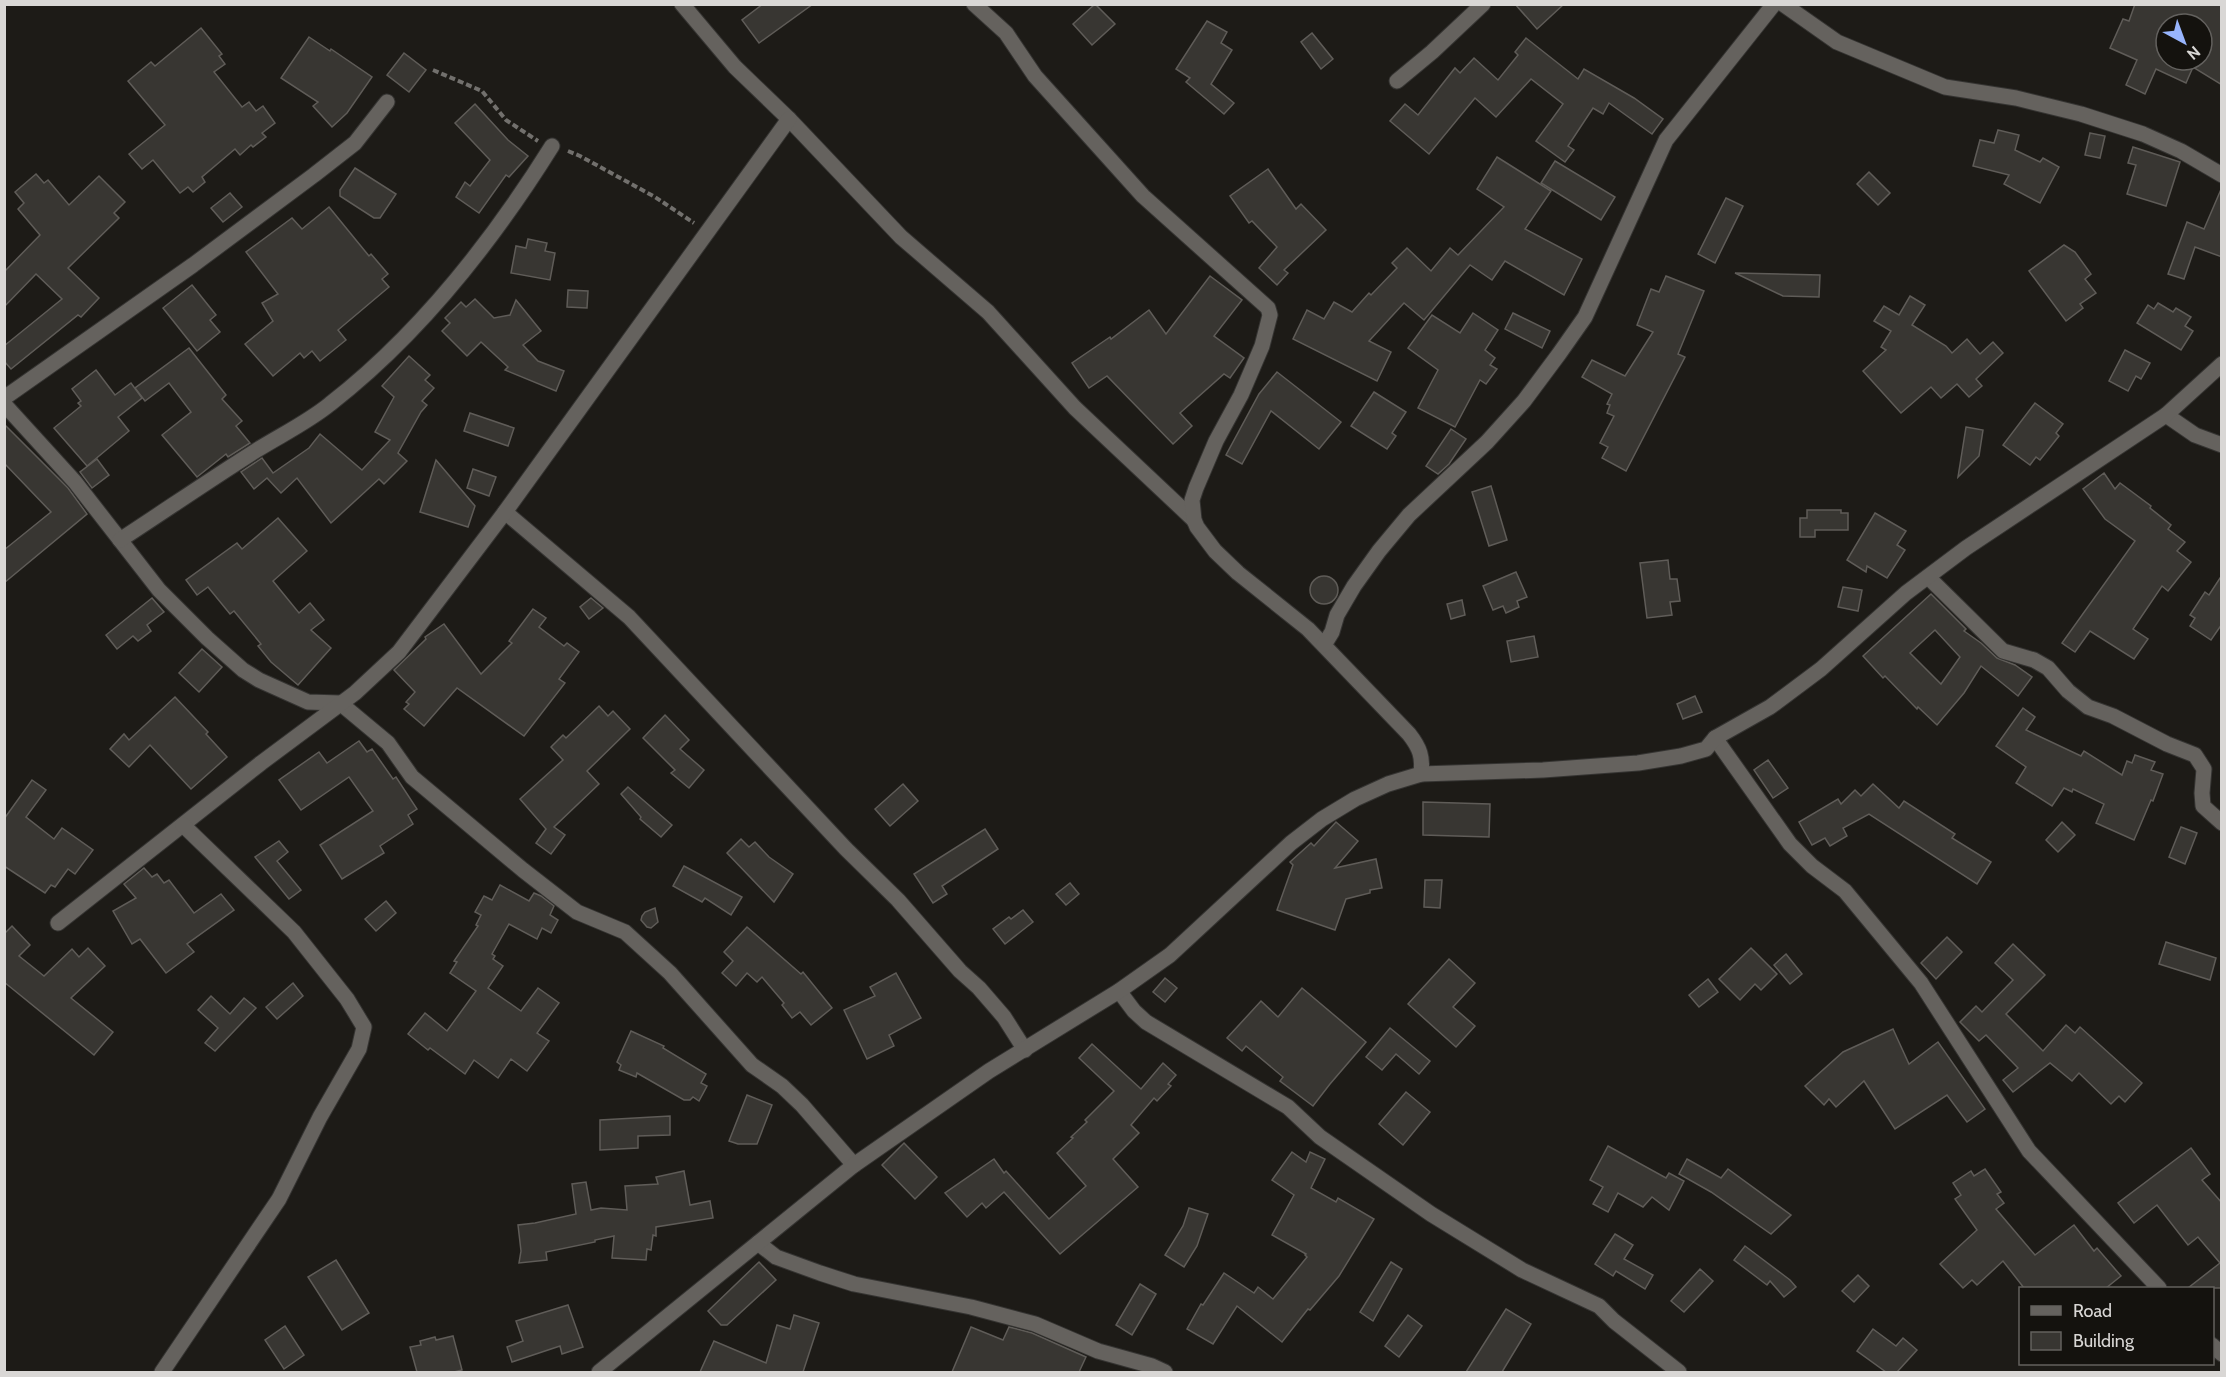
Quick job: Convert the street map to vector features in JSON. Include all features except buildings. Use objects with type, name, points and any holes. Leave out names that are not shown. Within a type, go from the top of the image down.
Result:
[{"type":"street","points":[[682,4],[735,67],[789,118],[901,237],[988,312],[1075,408],[1194,520]]},
{"type":"street","points":[[974,4],[1006,33],[1035,76],[1143,196],[1268,308],[1270,320],[1262,346],[1196,488],[1192,500],[1194,520],[1215,551],[1238,573],[1308,629],[1419,747],[1423,761],[1421,774]]},
{"type":"street","points":[[1397,81],[1483,4]]},
{"type":"street","points":[[1324,645],[1332,632],[1337,615],[1379,551],[1409,515],[1456,472],[1516,410],[1585,317],[1666,140],[1774,4]]},
{"type":"street","points":[[1783,4],[1837,42],[1945,87],[2016,98],[2081,114],[2143,134],[2181,151],[2222,175]]},
{"type":"street","points":[[4,398],[193,265],[314,175],[355,143],[387,102]]},
{"type":"street","points":[[58,923],[261,762],[369,680],[399,652],[505,512],[789,118]]},
{"type":"street","points":[[120,540],[329,405],[368,372],[457,280],[497,227],[552,146]]},
{"type":"street","points":[[599,1372],[854,1165],[988,1071],[1119,991],[1170,955],[1291,843],[1322,819],[1355,799],[1388,784],[1421,774],[1543,770],[1638,763],[1681,756],[1706,749],[1715,738],[1770,707],[1821,669],[1906,593],[1966,548],[2166,415],[2222,364]]},
{"type":"street","points":[[4,404],[75,482],[159,590],[207,638],[243,670],[259,680],[308,702],[340,703],[388,744],[412,777],[523,870],[577,912],[625,932],[669,973],[752,1065],[782,1086],[802,1105],[854,1165]]},
{"type":"street","points":[[2166,415],[2195,435],[2222,445]]},
{"type":"street","points":[[505,512],[629,617],[846,849],[897,900],[960,971],[979,988],[1004,1017],[1024,1050]]},
{"type":"street","points":[[1928,577],[1991,642],[2003,651],[2034,660],[2048,668],[2068,691],[2088,706],[2195,755],[2204,768],[2203,806],[2222,824]]},
{"type":"street","points":[[1715,738],[1790,844],[1812,866],[1845,891],[1921,983],[2029,1151],[2158,1287]]},
{"type":"street","points":[[162,1372],[279,1199],[320,1117],[359,1049],[364,1027],[347,999],[294,932],[183,825]]},
{"type":"street","points":[[1119,991],[1134,1011],[1146,1022],[1288,1107],[1320,1137],[1431,1214],[1522,1270],[1599,1306],[1614,1321],[1679,1372]]},
{"type":"street","points":[[758,1243],[776,1257],[854,1284],[971,1307],[1035,1324],[1098,1351],[1152,1366],[1165,1372]]}]
